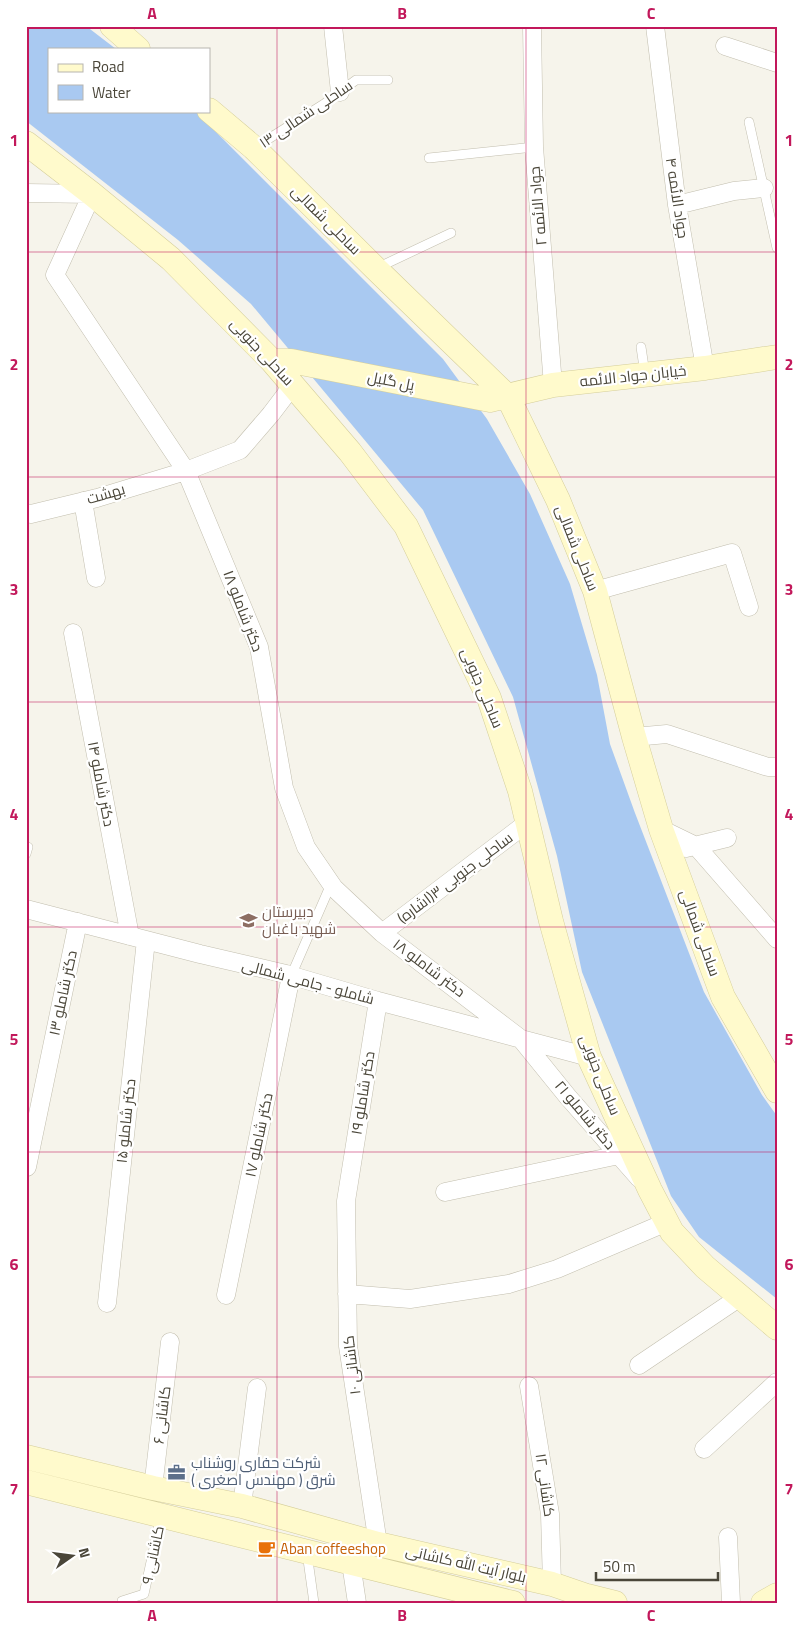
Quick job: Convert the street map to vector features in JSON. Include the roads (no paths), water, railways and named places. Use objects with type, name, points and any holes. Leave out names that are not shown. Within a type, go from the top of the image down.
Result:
[{"type":"street","points":[[112,26],[137,48]]},
{"type":"street","points":[[333,26],[340,92]]},
{"type":"street","name":"جواد الائمه ۲","points":[[532,26],[534,147],[553,385]]},
{"type":"street","name":"جواد الائمه ۴","points":[[655,26],[677,205],[705,368]]},
{"type":"street","points":[[725,46],[777,63]]},
{"type":"street","name":"ساحلی شمالی","points":[[210,111],[254,148],[376,269],[499,398],[558,500],[595,591],[661,829],[724,997],[777,1091]]},
{"type":"street","name":"ساحلی جنوبی","points":[[26,143],[171,259],[282,361],[293,385],[350,452],[406,526],[489,698],[520,791],[551,921],[589,1057],[650,1190],[672,1232],[704,1267],[777,1328]]},
{"type":"street","points":[[677,205],[734,191],[764,188]]},
{"type":"street","points":[[26,193],[92,194]]},
{"type":"street","name":"دکتر شاملو ۱۸","points":[[92,194],[55,275],[186,471],[259,647],[284,788],[306,847],[334,888],[382,933],[521,1039]]},
{"type":"street","name":"خیابان جواد الائمه","points":[[499,398],[553,385],[705,368],[777,357]]},
{"type":"street","name":"پل گلیل","points":[[282,361],[499,398]]},
{"type":"street","name":"بهشت","points":[[26,513],[31,514],[83,501],[186,471],[240,450],[293,385]]},
{"type":"street","points":[[83,501],[96,578]]},
{"type":"street","points":[[595,591],[732,553],[749,608]]},
{"type":"street","name":"دکتر شاملو ۱۴","points":[[73,633],[138,938]]},
{"type":"street","points":[[634,737],[668,734],[768,767],[777,767]]},
{"type":"street","name":"ساحلی جنوبی ۳(اشاره)","points":[[382,933],[527,823]]},
{"type":"street","points":[[661,829],[696,846],[777,939]]},
{"type":"street","points":[[670,853],[727,838]]},
{"type":"street","name":"شاملو - جامی شمالی","points":[[26,909],[291,976],[589,1057]]},
{"type":"street","name":"دکتر شاملو ۱۳","points":[[26,1167],[78,922]]},
{"type":"street","name":"دکتر شاملو ۱۵","points":[[107,1303],[138,938]]},
{"type":"street","name":"دکتر شاملو ۱۷","points":[[226,1295],[291,976]]},
{"type":"street","name":"دکتر شاملو ۱۹","points":[[349,1184],[378,1001]]},
{"type":"street","name":"دکتر شاملو ۲۱","points":[[521,1039],[568,1097],[650,1190]]},
{"type":"street","points":[[445,1192],[619,1155]]},
{"type":"street","name":"کاشانی ۱۰","points":[[349,1184],[346,1201],[348,1346],[378,1544]]},
{"type":"street","points":[[347,1294],[410,1299],[509,1284],[558,1269],[667,1222]]},
{"type":"street","points":[[639,1366],[740,1297]]},
{"type":"street","name":"کاشانی ۶","points":[[153,1488],[170,1342]]},
{"type":"street","points":[[704,1449],[777,1382]]},
{"type":"street","name":"کاشانی ۱۲","points":[[529,1386],[550,1514],[552,1584]]},
{"type":"street","points":[[242,1506],[257,1388]]},
{"type":"street","name":"بلوار آیت الله کاشانی","points":[[26,1457],[153,1488],[242,1506],[378,1544],[552,1584],[614,1603]]},
{"type":"street","name":"بلوار آیت الله کاشانی","points":[[26,1482],[513,1603]]},
{"type":"street","points":[[728,1537],[730,1603]]},
{"type":"street","points":[[351,1562],[357,1603]]},
{"type":"street","points":[[763,1603],[777,1595]]},
{"type":"lane","name":"ساحلی شمالی ۱۳","points":[[254,148],[324,104],[356,80],[388,80]]},
{"type":"lane","points":[[749,122],[777,248]]},
{"type":"lane","points":[[429,158],[534,147]]},
{"type":"lane","points":[[376,269],[452,233]]},
{"type":"lane","points":[[641,346],[645,375]]},
{"type":"lane","points":[[291,976],[331,884]]},
{"type":"lane","name":"کاشانی ۹","points":[[122,1603],[122,1600],[144,1594],[161,1515]]},
{"type":"lane","points":[[307,1551],[314,1603]]},
{"type":"water","points":[[26,26],[86,26],[115,48],[48,48],[48,112],[196,112],[443,359],[487,419],[530,494],[570,584],[597,675],[610,744],[704,992],[762,1095],[777,1116],[777,1299],[699,1237],[671,1196],[582,972],[557,856],[513,697],[423,510],[251,304],[178,240],[26,121]]},
{"type":"place","name":"دبیرستان شهید باغبان","points":[[248,921]]},
{"type":"place","name":"شرکت حفاری روشناب شرق ( مهندس اصغری )","points":[[177,1472]]},
{"type":"place","name":"Aban coffeeshop","points":[[266,1549]]}]
